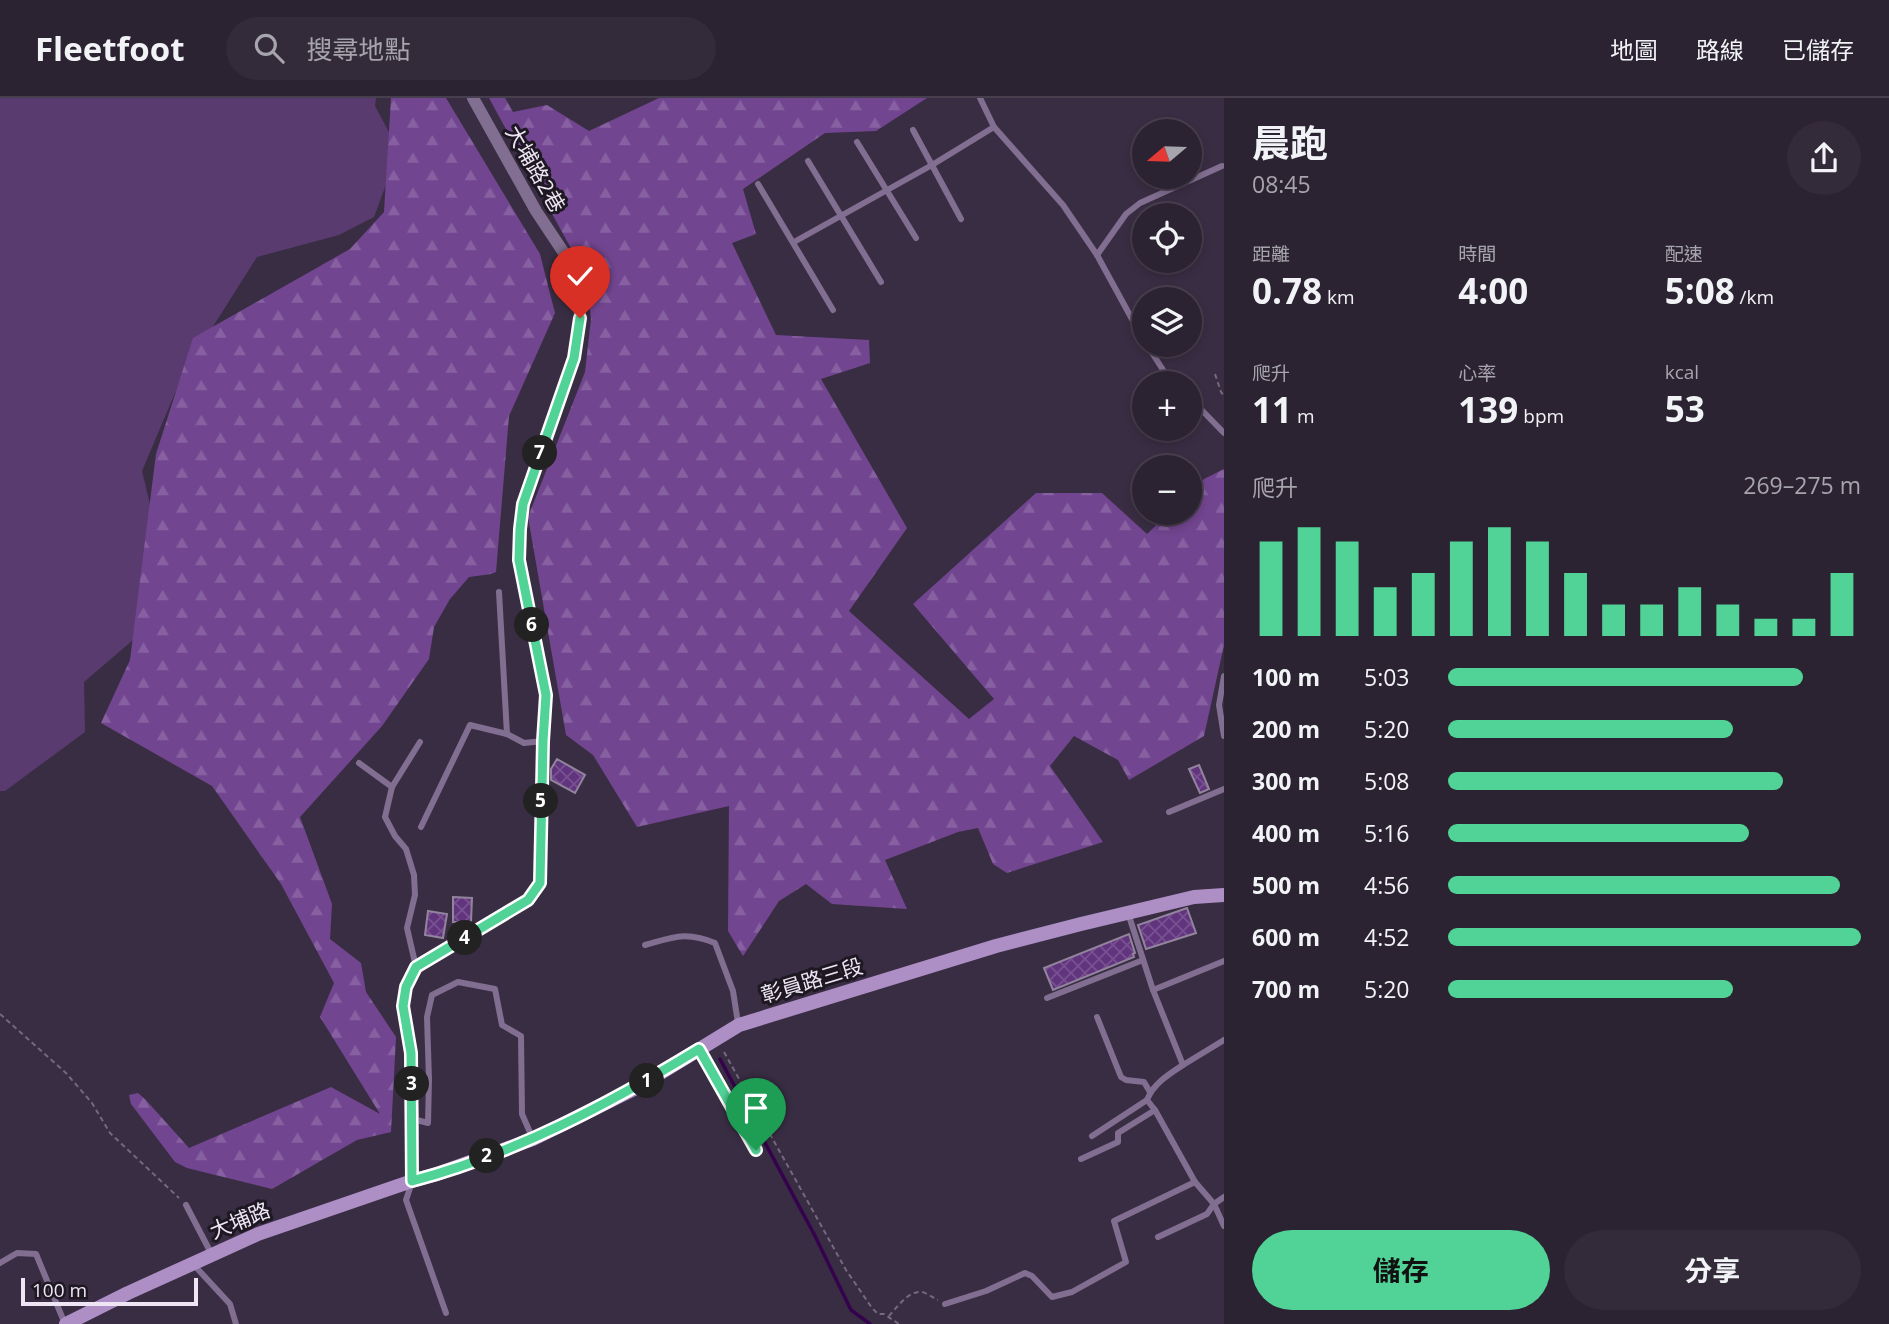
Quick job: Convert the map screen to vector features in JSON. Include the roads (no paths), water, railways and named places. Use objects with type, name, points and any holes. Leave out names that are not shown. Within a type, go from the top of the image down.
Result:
[{"type":"main road","name":"彰員路三段","points":[[437,1174],[533,1139],[636,1088],[739,1025],[996,946],[1194,897],[1224,895]]},
{"type":"main road","name":"大埔路","points":[[65,1324],[258,1234],[437,1174]]},
{"type":"street","name":"大埔路2巷","points":[[416,967],[528,900],[540,883],[546,695],[519,560],[520,529],[523,504],[574,358],[580,318],[574,268],[536,211],[473,98]]},
{"type":"street","points":[[412,1181],[411,1053],[403,1006],[406,987],[416,967]]},
{"type":"lane","points":[[980,98],[994,127],[1063,205],[1097,255],[1132,318]]},
{"type":"lane","points":[[794,242],[994,127]]},
{"type":"lane","points":[[913,130],[961,219]]},
{"type":"lane","points":[[857,142],[916,238]]},
{"type":"lane","points":[[808,161],[881,282]]},
{"type":"lane","points":[[1097,255],[1126,214],[1140,203],[1222,166]]},
{"type":"lane","points":[[758,184],[833,310]]},
{"type":"lane","points":[[1202,410],[1224,433]]},
{"type":"lane","points":[[499,592],[507,734]]},
{"type":"lane","points":[[1224,676],[1219,705],[1224,736]]},
{"type":"lane","points":[[421,827],[470,725],[507,734],[524,743],[543,741]]},
{"type":"lane","points":[[416,967],[407,928],[415,895],[414,875],[407,849],[395,836],[385,817],[392,787],[420,742]]},
{"type":"lane","points":[[359,763],[392,787]]},
{"type":"lane","points":[[1169,812],[1224,789]]},
{"type":"lane","points":[[1128,913],[1153,990],[1183,1065]]},
{"type":"lane","points":[[645,945],[683,935],[715,943],[733,991],[739,1025]]},
{"type":"lane","points":[[1047,998],[1143,960]]},
{"type":"lane","points":[[1153,990],[1224,961]]},
{"type":"lane","points":[[413,1119],[428,1123],[427,1017],[432,995],[458,982],[495,989],[502,1025],[521,1036],[522,1114],[533,1139]]},
{"type":"lane","points":[[1097,1017],[1121,1077],[1144,1082],[1150,1092]]},
{"type":"lane","points":[[1093,1136],[1147,1100],[1150,1092],[1166,1076],[1224,1040]]},
{"type":"lane","points":[[699,1049],[756,1150]]},
{"type":"lane","points":[[1147,1100],[1195,1182],[1214,1204],[1224,1226]]},
{"type":"lane","points":[[1081,1159],[1118,1142],[1118,1133],[1155,1110]]},
{"type":"lane","points":[[412,1181],[406,1200],[446,1313]]},
{"type":"lane","points":[[945,1304],[986,1292],[1025,1273],[1032,1276],[1052,1297],[1072,1292],[1126,1262],[1114,1221],[1195,1182]]},
{"type":"lane","points":[[1158,1237],[1207,1214],[1224,1196]]},
{"type":"lane","points":[[186,1205],[212,1255]]},
{"type":"lane","points":[[0,1262],[17,1254],[36,1254],[65,1324]]},
{"type":"lane","points":[[192,1264],[230,1304],[236,1324]]},
{"type":"waterway","points":[[720,1059],[814,1234],[851,1310],[870,1324]]}]
